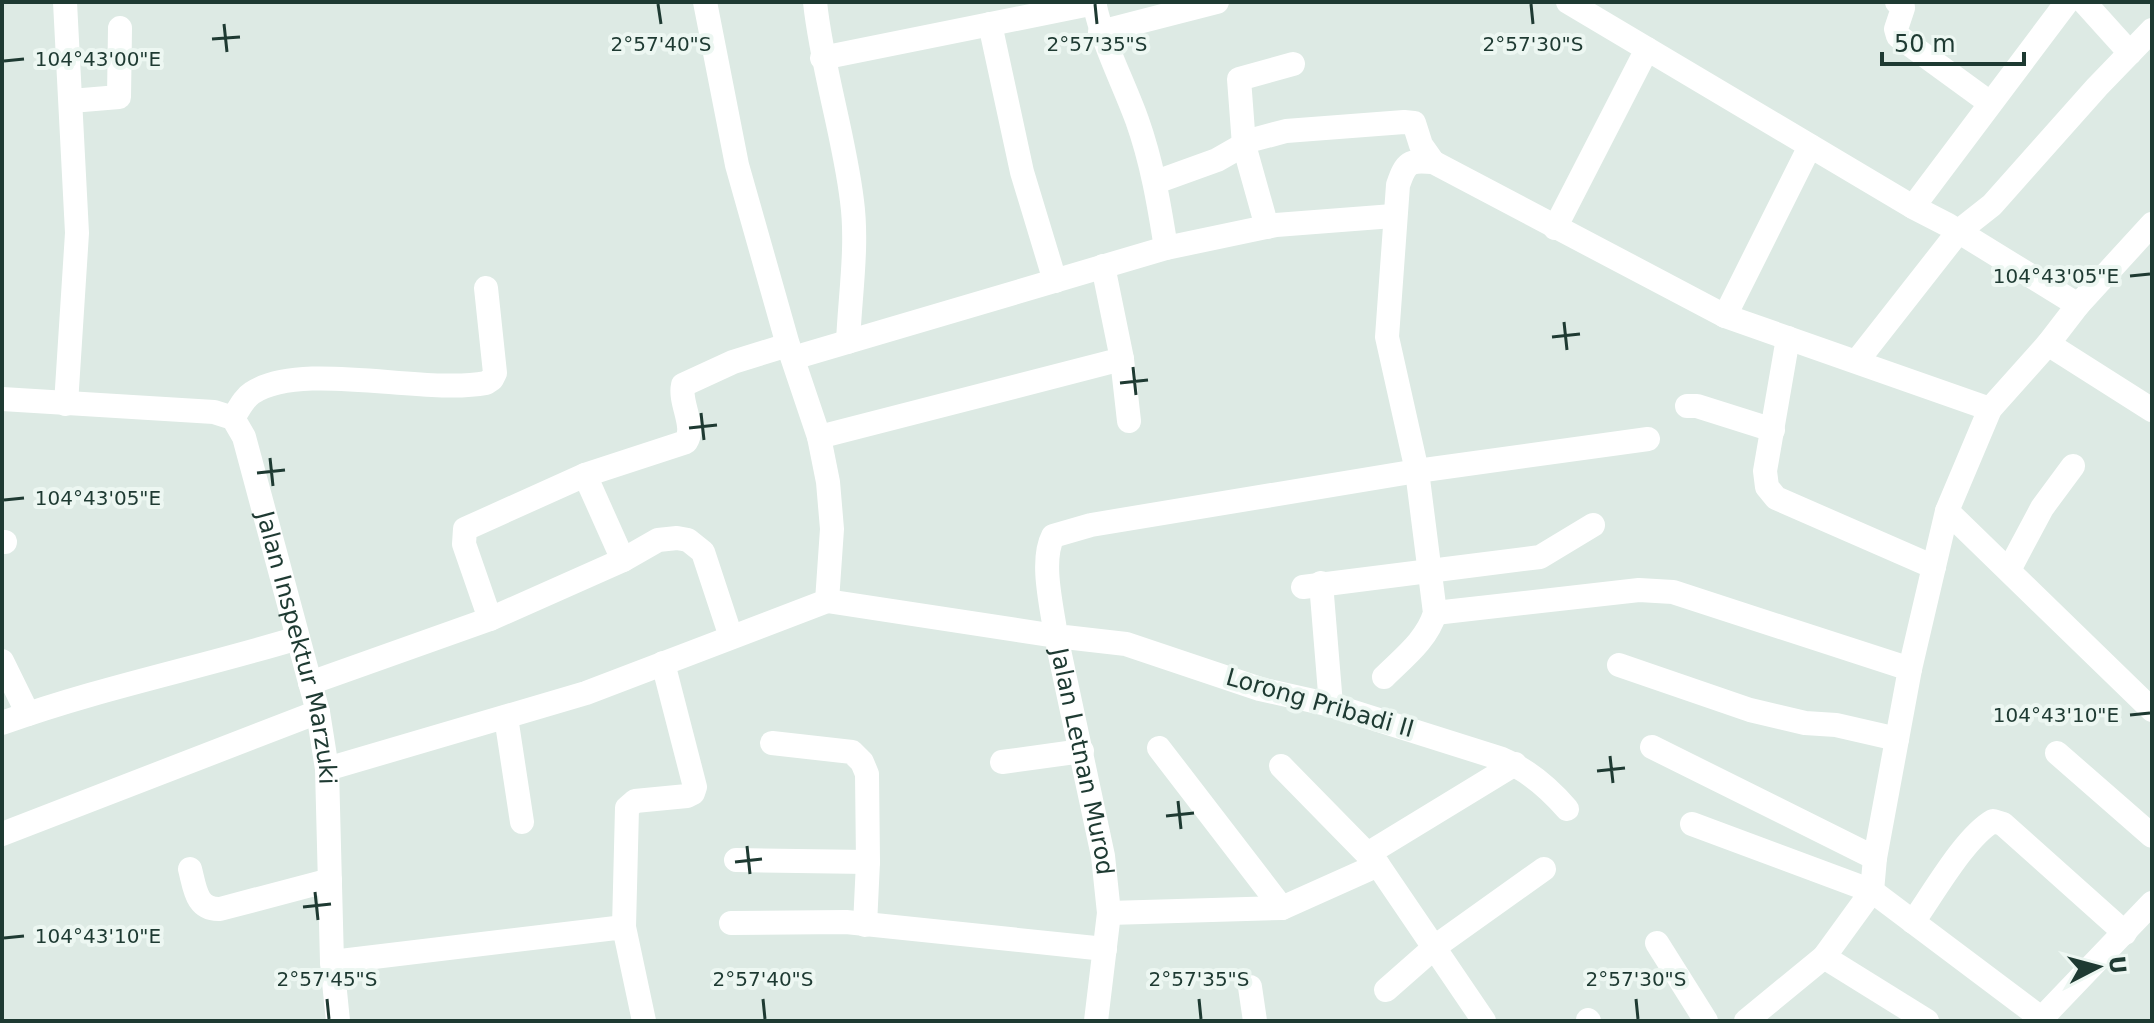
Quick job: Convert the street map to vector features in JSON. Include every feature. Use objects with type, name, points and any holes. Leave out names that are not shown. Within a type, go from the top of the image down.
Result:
[{"type":"street","points":[[65,2],[77,233],[66,404]]},
{"type":"street","points":[[327,769],[586,693],[827,601],[832,529],[828,482],[819,437],[790,351],[737,165],[705,2]]},
{"type":"street","points":[[815,2],[822,58],[853,204],[848,342]]},
{"type":"street","points":[[1100,32],[1217,2]]},
{"type":"street","points":[[1568,2],[1913,207],[1959,231],[2078,305]]},
{"type":"street","points":[[1897,2],[1903,8],[1896,29],[1898,36],[1990,103]]},
{"type":"street","points":[[1913,207],[2067,2]]},
{"type":"street","points":[[2084,2],[2130,53]]},
{"type":"street","points":[[822,58],[1094,3],[1100,32],[1137,119],[1156,182],[1166,248]]},
{"type":"street","points":[[990,24],[1022,172],[1055,281]]},
{"type":"street","points":[[71,101],[119,97],[120,28]]},
{"type":"street","points":[[1857,361],[1959,231],[1992,205],[2015,176],[2152,30]]},
{"type":"street","points":[[1555,228],[1647,49]]},
{"type":"street","points":[[1267,227],[1244,145],[1239,79],[1293,64]]},
{"type":"street","points":[[1156,182],[1286,131],[1404,122],[1414,123],[1421,145],[1433,162]]},
{"type":"street","points":[[1725,316],[1810,146]]},
{"type":"street","points":[[1384,677],[1421,640],[1432,624],[1435,613],[1417,471],[1387,337],[1393,216],[1405,166],[1415,161],[1433,162],[1725,316],[1990,409]]},
{"type":"street","points":[[490,619],[464,544],[465,529],[585,475],[689,440],[681,394],[683,385],[733,362],[848,342],[1166,248],[1267,227],[1393,216]]},
{"type":"street","points":[[1747,1021],[1824,957],[1872,891],[1875,858],[1910,669],[1947,511],[1990,409],[2152,224]]},
{"type":"street","points":[[1103,266],[1122,359],[1129,421]]},
{"type":"street","points":[[2,399],[214,412],[233,418],[248,395],[273,382],[330,379],[435,385],[486,383],[495,373],[486,288]]},
{"type":"street","points":[[1788,338],[1765,471],[1767,487],[1776,498],[1934,567]]},
{"type":"street","points":[[2048,344],[2152,410]]},
{"type":"street","points":[[819,437],[1122,359]]},
{"type":"street","points":[[1687,406],[1697,406],[1773,430]]},
{"type":"street","name":"Jalan Inspektur Marzuki","points":[[233,418],[244,437],[318,712],[327,769],[332,962],[338,1021]]},
{"type":"street","points":[[1056,636],[1047,558],[1053,536],[1091,525],[1417,471],[1648,439]]},
{"type":"street","points":[[2009,570],[2042,508],[2073,466]]},
{"type":"street","points":[[585,475],[623,560]]},
{"type":"street","points":[[1947,511],[2152,710]]},
{"type":"street","points":[[1331,705],[1312,585],[1540,557],[1593,525]]},
{"type":"street","points":[[310,683],[490,619],[623,560],[658,540],[688,540],[703,552],[731,637]]},
{"type":"street","points":[[1435,613],[1639,590],[1673,592],[1910,669]]},
{"type":"street","name":"Jalan Letnan Murod","points":[[827,601],[1056,636],[1103,856],[1109,913],[1096,1021]]},
{"type":"street","name":"Lorong Pribadi II","points":[[1056,636],[1126,644],[1260,689],[1331,705],[1421,731],[1515,764],[1546,786],[1567,809]]},
{"type":"street","points":[[2,723],[129,683],[211,664],[298,638]]},
{"type":"street","points":[[2,661],[28,714]]},
{"type":"street","points":[[644,1021],[624,927],[627,808],[635,801],[687,796],[693,793],[695,787],[663,663]]},
{"type":"street","points":[[1619,665],[1750,710],[1897,739]]},
{"type":"street","points":[[2,834],[318,712]]},
{"type":"street","points":[[506,717],[522,822]]},
{"type":"street","points":[[772,743],[858,755],[867,774],[865,925]]},
{"type":"street","points":[[1652,747],[1875,858]]},
{"type":"street","points":[[1159,748],[1282,908]]},
{"type":"street","points":[[1002,762],[1082,751]]},
{"type":"street","points":[[2057,753],[2152,836]]},
{"type":"street","points":[[1109,913],[1282,908],[1374,859],[1515,764]]},
{"type":"street","points":[[1281,766],[1374,859],[1436,946],[1484,1021]]},
{"type":"street","points":[[1913,922],[1971,841],[1993,821],[2003,824],[2125,933]]},
{"type":"street","points":[[1692,824],[1872,891],[2044,1020],[2152,903]]},
{"type":"street","points":[[736,860],[868,862]]},
{"type":"street","points":[[190,869],[199,901],[210,909],[330,880]]},
{"type":"street","points":[[1386,990],[1436,946],[1544,869]]},
{"type":"street","points":[[731,923],[846,922],[1105,949]]},
{"type":"street","points":[[332,962],[624,927]]},
{"type":"street","points":[[1657,943],[1706,1021]]},
{"type":"street","points":[[1824,957],[1927,1021]]},
{"type":"street","points":[[1250,987],[1255,1021]]}]
